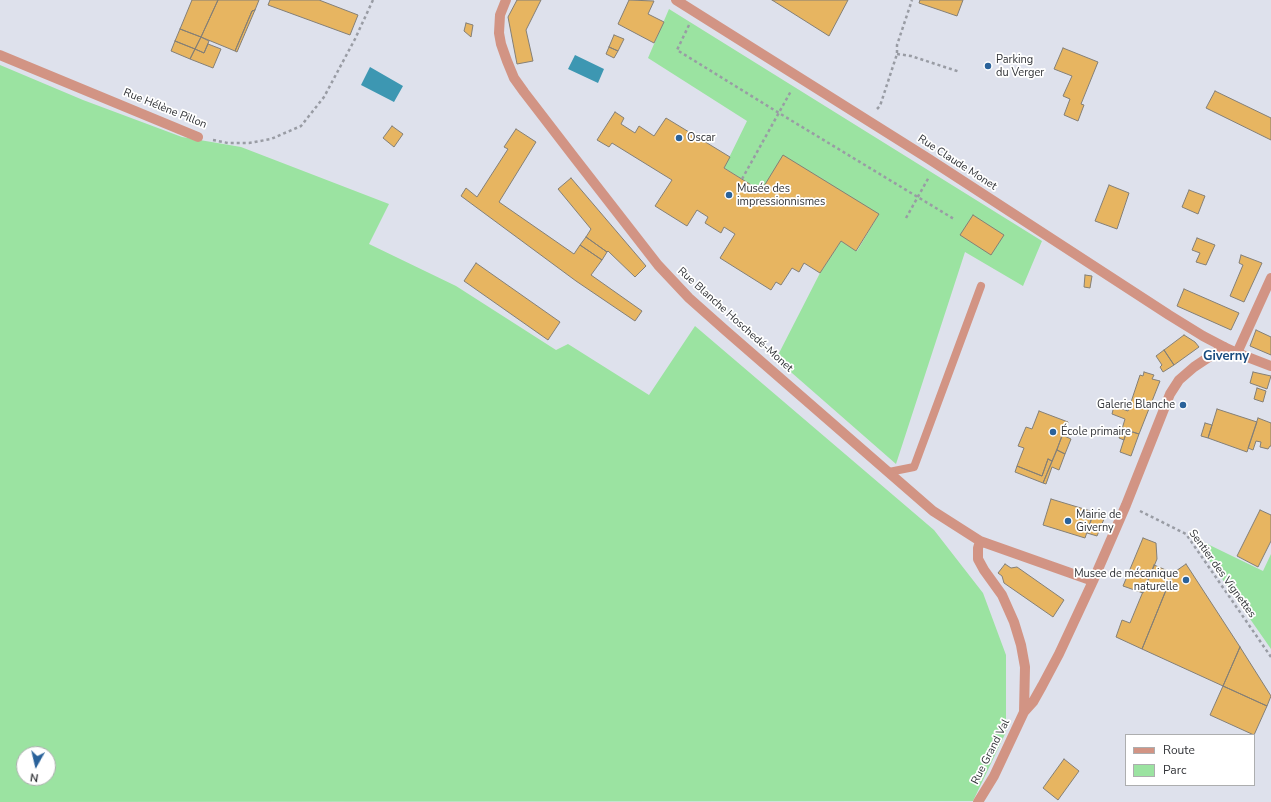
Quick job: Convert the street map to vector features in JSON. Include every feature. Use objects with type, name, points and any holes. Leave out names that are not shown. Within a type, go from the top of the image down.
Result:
[{"type":"street","name":"Rue Claude Monet","points":[[676,0],[936,164],[1169,315],[1203,336],[1237,353]]},
{"type":"street","name":"Rue Blanche Hoschedé-Monet","points":[[502,2],[499,34],[507,62],[514,78],[658,265],[684,292],[725,330],[933,511],[980,541],[1093,581]]},
{"type":"street","name":"Rue Hélène Pillon","points":[[0,55],[198,137]]},
{"type":"street","points":[[1271,278],[1237,353],[1271,366]]},
{"type":"street","points":[[1024,712],[1033,702],[1046,680],[1093,581],[1126,505],[1170,394],[1179,380],[1194,367],[1224,347]]},
{"type":"street","points":[[980,541],[978,548],[978,559],[1002,595],[1014,622],[1021,645],[1025,667],[1024,712]]},
{"type":"street","name":"Rue Grand Val","points":[[978,802],[994,776],[1024,712]]},
{"type":"lane","points":[[889,472],[914,467],[981,286]]},
{"type":"path","name":"Rue Hélène Pillon","points":[[198,137],[228,143],[249,143],[271,139],[301,126],[324,97],[355,39],[373,0]]},
{"type":"path","points":[[870,122],[880,106],[898,54],[897,45],[912,0]]},
{"type":"path","points":[[695,12],[677,50],[954,219]]},
{"type":"path","points":[[898,54],[912,56],[960,72]]},
{"type":"path","points":[[742,179],[799,77]]},
{"type":"path","points":[[906,218],[936,164]]},
{"type":"path","name":"Sentier des Vignettes","points":[[1126,505],[1144,512],[1186,534],[1271,657]]},
{"type":"green space","points":[[669,9],[1042,241],[1023,286],[965,252],[896,464],[776,359],[820,273],[841,241],[857,251],[879,214],[761,191],[724,168],[747,121],[648,58]]},
{"type":"green space","points":[[0,65],[83,100],[182,137],[241,147],[389,204],[369,244],[456,286],[556,350],[568,344],[649,395],[695,326],[934,530],[983,593],[1006,655],[1006,732],[973,801],[0,802]]},
{"type":"green space","points":[[1193,537],[1263,571],[1271,554],[1271,649]]},
{"type":"water","points":[[575,55],[604,69],[598,83],[568,69]]},
{"type":"water","points":[[370,67],[403,86],[394,102],[361,85]]},
{"type":"building","points":[[192,0],[218,0],[201,37],[180,29]]},
{"type":"building","points":[[218,0],[259,0],[255,10],[252,11],[235,51],[201,37]]},
{"type":"building","points":[[270,0],[319,0],[358,15],[350,35],[268,5]]},
{"type":"building","points":[[517,0],[541,0],[526,30],[533,61],[517,64],[508,17]]},
{"type":"building","points":[[629,0],[654,1],[648,14],[664,22],[654,43],[618,24]]},
{"type":"building","points":[[772,0],[848,0],[829,36]]},
{"type":"building","points":[[920,0],[963,0],[957,16],[919,3]]},
{"type":"building","points":[[255,10],[237,52],[235,51],[252,11]]},
{"type":"building","points":[[466,23],[473,25],[471,37],[464,31]]},
{"type":"building","points":[[180,29],[201,37],[195,49],[175,41]]},
{"type":"building","points":[[614,35],[624,39],[618,51],[609,47]]},
{"type":"building","points":[[201,37],[209,41],[204,53],[195,49]]},
{"type":"building","points":[[175,41],[195,49],[190,59],[171,51]]},
{"type":"building","points":[[208,44],[221,49],[213,68],[190,59],[195,49],[204,53]]},
{"type":"building","points":[[609,47],[618,51],[614,58],[606,54]]},
{"type":"building","points":[[1063,48],[1098,62],[1081,104],[1084,105],[1078,121],[1064,115],[1070,99],[1063,96],[1072,76],[1054,69]]},
{"type":"building","points":[[1215,91],[1271,118],[1271,140],[1206,108]]},
{"type":"building","points":[[615,112],[624,118],[621,124],[635,133],[639,126],[654,136],[666,118],[730,157],[724,168],[761,191],[783,155],[879,214],[856,251],[841,241],[820,273],[804,263],[799,272],[792,268],[781,285],[776,282],[771,290],[720,258],[735,234],[724,227],[721,233],[705,223],[708,217],[697,210],[687,226],[655,206],[672,180],[612,143],[609,147],[597,140]]},
{"type":"building","points":[[392,126],[403,134],[394,147],[383,138]]},
{"type":"building","points":[[516,129],[536,142],[499,202],[574,254],[580,245],[602,260],[591,275],[642,311],[635,321],[576,281],[461,196],[466,188],[477,197],[508,149],[504,147]]},
{"type":"building","points":[[571,178],[646,266],[635,277],[608,251],[607,252],[586,237],[591,229],[558,189]]},
{"type":"building","points":[[1109,185],[1129,193],[1117,229],[1095,221]]},
{"type":"building","points":[[1189,190],[1205,196],[1198,214],[1182,207]]},
{"type":"building","points":[[973,215],[1004,235],[991,255],[960,235]]},
{"type":"building","points":[[586,237],[607,252],[602,260],[580,245]]},
{"type":"building","points":[[1197,238],[1215,245],[1206,265],[1196,262],[1200,253],[1192,250]]},
{"type":"building","points":[[1241,255],[1262,263],[1244,302],[1230,296],[1243,265],[1239,263]]},
{"type":"building","points":[[476,263],[560,322],[548,340],[464,281]]},
{"type":"building","points":[[1085,275],[1092,276],[1090,288],[1084,287]]},
{"type":"building","points":[[1184,289],[1239,313],[1231,330],[1177,306]]},
{"type":"building","points":[[1256,330],[1271,337],[1271,355],[1250,346]]},
{"type":"building","points":[[1184,335],[1195,342],[1199,347],[1174,365],[1164,350]]},
{"type":"building","points":[[1164,350],[1174,365],[1163,372],[1160,367],[1162,365],[1156,356]]},
{"type":"building","points":[[1144,372],[1154,375],[1152,379],[1160,381],[1139,434],[1122,429],[1125,419],[1112,414],[1114,406],[1128,411],[1140,375],[1143,376]]},
{"type":"building","points":[[1253,372],[1271,376],[1267,389],[1250,383]]},
{"type":"building","points":[[1257,388],[1266,391],[1263,402],[1254,399]]},
{"type":"building","points":[[1217,409],[1257,422],[1247,452],[1208,438]]},
{"type":"building","points":[[1039,411],[1068,422],[1052,461],[1048,459],[1042,476],[1017,466],[1024,448],[1018,446],[1026,427],[1032,429]]},
{"type":"building","points":[[1258,418],[1271,423],[1271,446],[1268,449],[1260,447],[1261,442],[1256,441],[1253,450],[1248,448]]},
{"type":"building","points":[[1205,423],[1212,425],[1208,438],[1201,436]]},
{"type":"building","points":[[1122,429],[1127,430],[1124,440],[1119,438]]},
{"type":"building","points":[[1127,430],[1139,434],[1131,456],[1120,452]]},
{"type":"building","points":[[1062,435],[1071,439],[1065,454],[1057,450]]},
{"type":"building","points":[[1057,450],[1065,454],[1059,470],[1052,467],[1046,484],[1043,483]]},
{"type":"building","points":[[1048,459],[1052,461],[1043,483],[1015,472],[1017,466],[1042,476]]},
{"type":"building","name":"Mairie de Giverny","points":[[1051,499],[1094,512],[1085,538],[1043,525]]},
{"type":"building","points":[[1260,510],[1271,515],[1271,541],[1258,567],[1237,556]]},
{"type":"building","points":[[1092,516],[1104,519],[1097,536],[1087,533]]},
{"type":"building","points":[[1143,538],[1156,543],[1157,559],[1143,593],[1123,586]]},
{"type":"building","points":[[1005,564],[1011,568],[1017,567],[1064,600],[1053,617],[1004,583],[1002,576],[998,573]]},
{"type":"building","points":[[1186,564],[1240,647],[1223,686],[1142,649],[1173,573]]},
{"type":"building","points":[[1154,565],[1173,573],[1142,649],[1116,637],[1122,620],[1130,623]]},
{"type":"building","points":[[1240,647],[1271,696],[1267,706],[1223,686]]},
{"type":"building","points":[[1223,686],[1267,706],[1254,734],[1210,715]]},
{"type":"building","points":[[1064,759],[1079,771],[1058,800],[1043,788]]},
{"type":"place","name":"Parking du Verger","points":[[988,66]]},
{"type":"place","name":"Oscar","points":[[679,138]]},
{"type":"place","name":"Musée des impressionnismes","points":[[729,195]]},
{"type":"place","name":"Galerie Blanche","points":[[1183,405]]},
{"type":"place","name":"École primaire","points":[[1053,432]]},
{"type":"place","name":"Mairie de Giverny","points":[[1068,521]]},
{"type":"place","name":"Musee de mécanique naturelle","points":[[1186,580]]},
{"type":"district","name":"Giverny","points":[[1226,357]]}]
